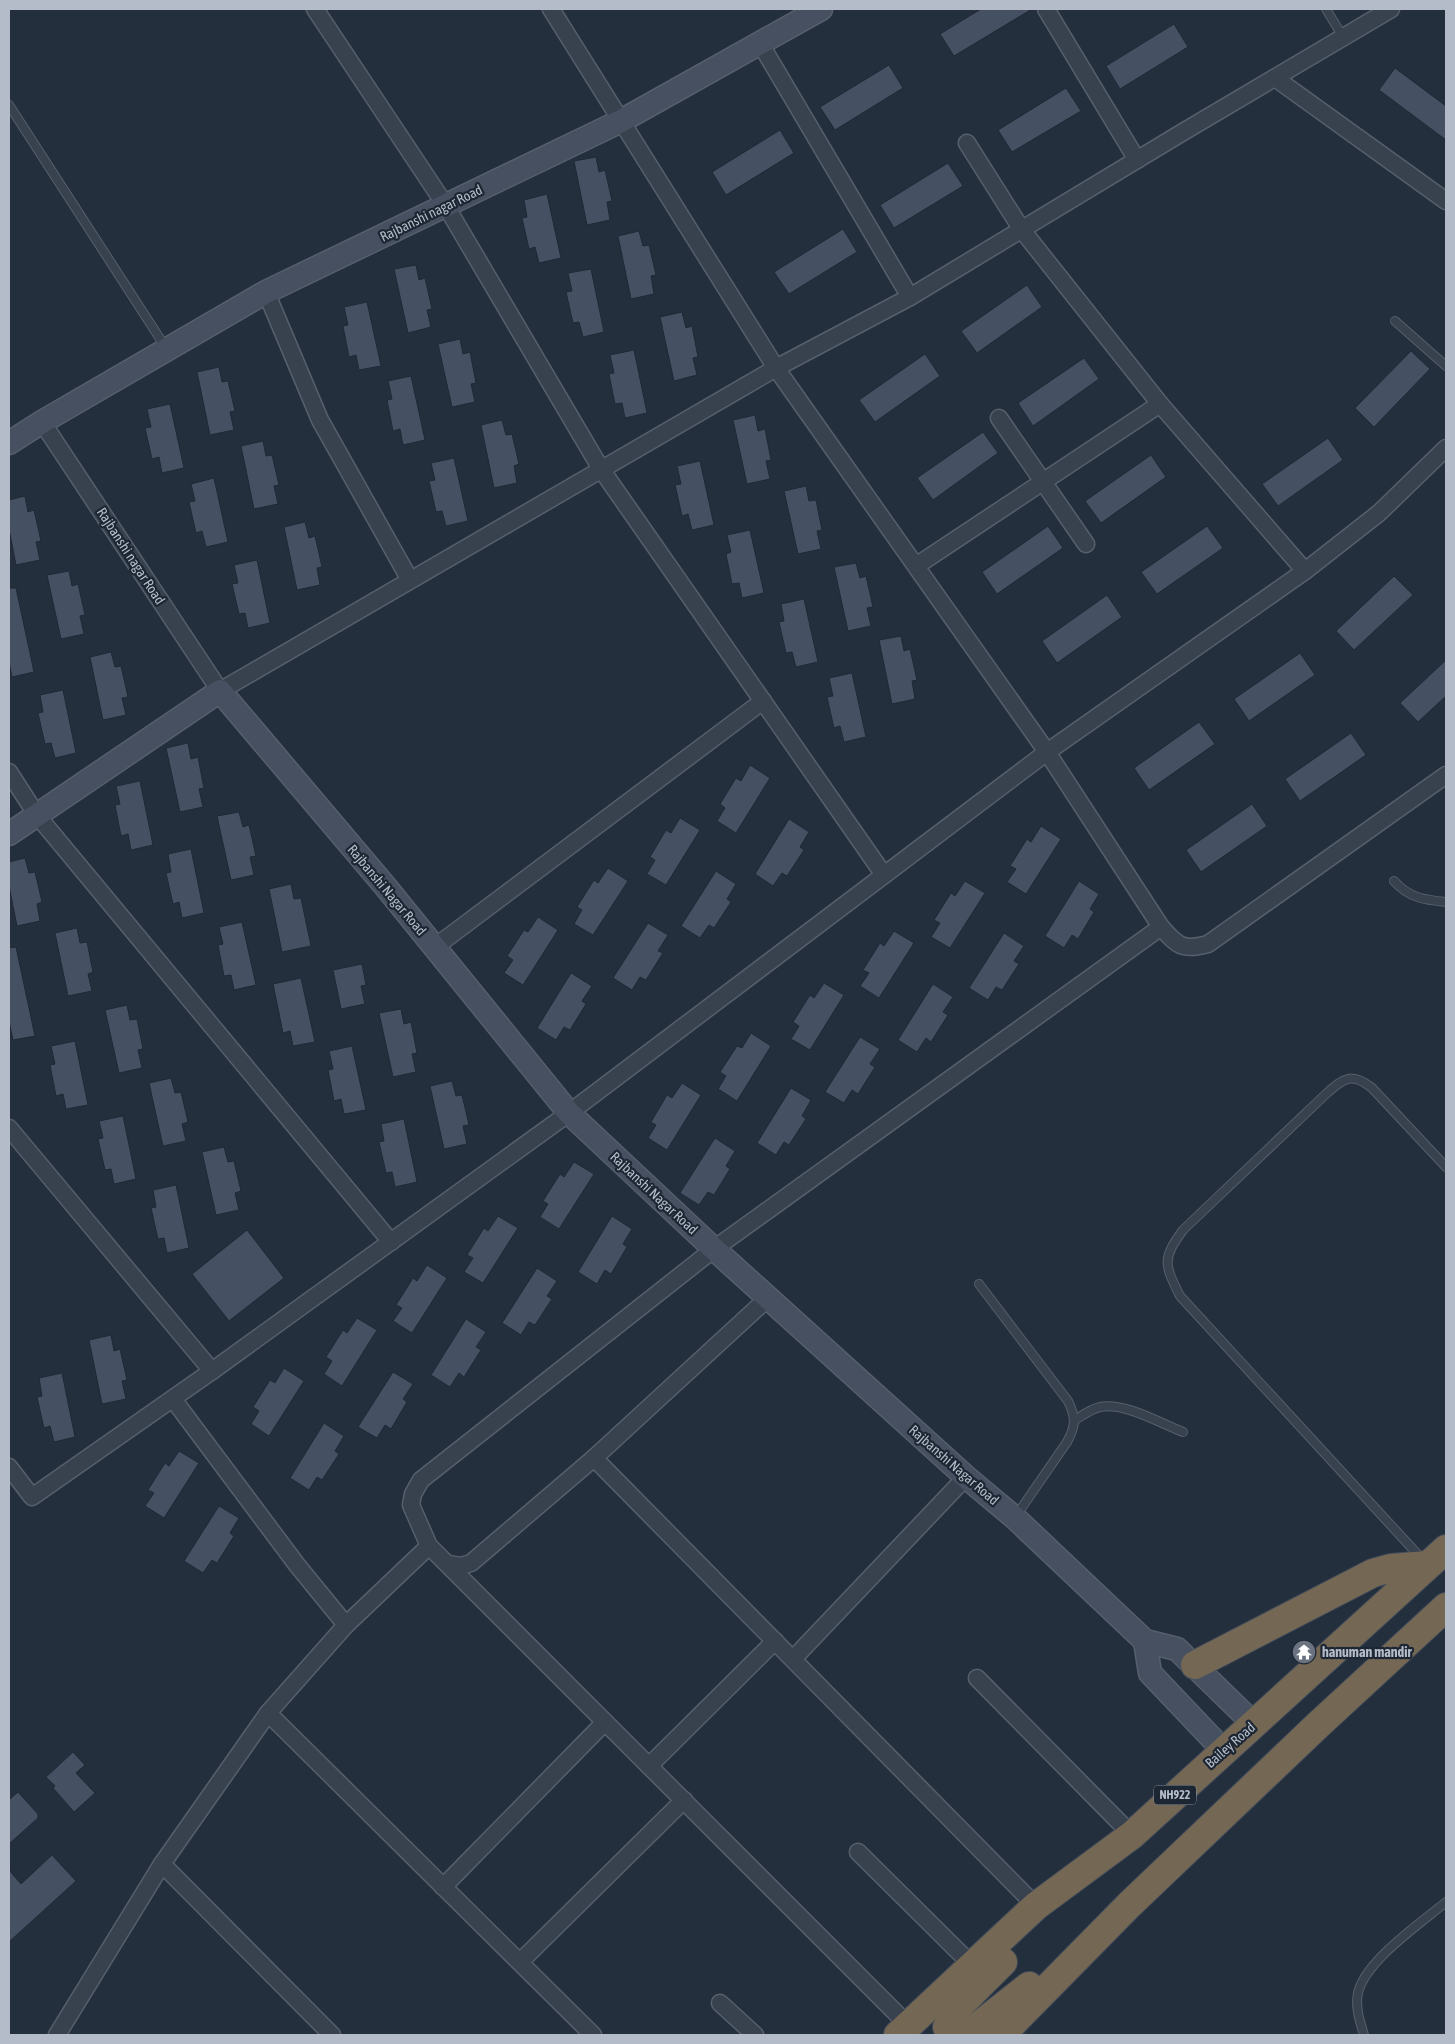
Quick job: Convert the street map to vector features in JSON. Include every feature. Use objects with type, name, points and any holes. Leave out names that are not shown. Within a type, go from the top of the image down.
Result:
[{"type":"highway","points":[[1196,1665],[1373,1573],[1437,1557]]},
{"type":"highway","name":"Bailey Road","points":[[903,2030],[1036,1906],[1126,1840],[1437,1557]]},
{"type":"highway","points":[[1001,2035],[1129,1905],[1319,1724],[1446,1607]]},
{"type":"highway","points":[[951,2035],[947,2027],[957,2008],[1126,1840]]},
{"type":"highway","points":[[967,2035],[1129,1905]]},
{"type":"street","points":[[315,9],[446,206],[601,469],[884,875]]},
{"type":"street","points":[[551,9],[776,368],[1047,752],[1161,927],[1176,943],[1192,948],[1208,944],[1446,775]]},
{"type":"street","name":"Rajbanshi nagar Road","points":[[9,443],[266,292],[621,121],[822,9]]},
{"type":"street","points":[[1046,9],[1137,160]]},
{"type":"street","points":[[9,834],[220,691],[776,368],[910,297],[1391,9]]},
{"type":"street","points":[[760,43],[910,297]]},
{"type":"street","points":[[1275,78],[1446,201]]},
{"type":"street","points":[[967,143],[1022,230],[1160,404],[1305,571]]},
{"type":"street","points":[[266,292],[320,420],[410,580]]},
{"type":"street","points":[[916,566],[1160,404]]},
{"type":"street","points":[[999,418],[1086,544]]},
{"type":"street","name":"Rajbanshi nagar Road","points":[[42,422],[220,691]]},
{"type":"street","points":[[9,1467],[32,1497],[212,1372],[569,1113],[1047,752],[1305,571],[1379,513],[1446,448]]},
{"type":"street","name":"Rajbanshi Nagar Road","points":[[220,691],[435,947],[569,1113],[714,1249],[966,1477],[1015,1518],[1145,1641],[1177,1649],[1196,1665],[1254,1724]]},
{"type":"street","points":[[435,947],[763,701]]},
{"type":"street","points":[[9,772],[36,814],[391,1242]]},
{"type":"street","points":[[903,2030],[684,1800],[429,1546],[412,1505],[413,1494],[421,1480],[714,1249],[1161,927]]},
{"type":"street","points":[[9,1128],[212,1372]]},
{"type":"street","points":[[449,1564],[461,1566],[471,1563],[594,1458],[768,1298]]},
{"type":"street","points":[[173,1399],[297,1565],[346,1625]]},
{"type":"street","points":[[594,1458],[1036,1906]]},
{"type":"street","points":[[793,1660],[966,1477]]},
{"type":"street","points":[[58,2035],[162,1864],[268,1713],[346,1625],[429,1546]]},
{"type":"street","points":[[650,1766],[775,1641]]},
{"type":"street","points":[[1145,1641],[1150,1673],[1223,1750]]},
{"type":"street","points":[[978,1678],[1126,1840]]},
{"type":"street","points":[[268,1713],[593,2035]]},
{"type":"street","points":[[443,1887],[605,1722]]},
{"type":"street","points":[[520,1962],[684,1800]]},
{"type":"street","points":[[858,1852],[973,1966]]},
{"type":"street","points":[[162,1864],[332,2035]]},
{"type":"street","points":[[720,2003],[755,2035]]},
{"type":"lane","points":[[1326,9],[1344,37]]},
{"type":"lane","points":[[9,105],[167,350]]},
{"type":"lane","points":[[1395,321],[1446,366]]},
{"type":"lane","points":[[1394,881],[1402,890],[1412,896],[1446,902]]},
{"type":"lane","points":[[1437,1557],[1180,1296],[1169,1275],[1166,1259],[1172,1245],[1183,1230],[1340,1081],[1350,1078],[1360,1079],[1372,1088],[1446,1167]]},
{"type":"lane","points":[[980,1284],[1068,1401],[1075,1420],[1074,1430],[1067,1442],[1015,1518]]},
{"type":"lane","points":[[1075,1420],[1100,1407],[1112,1406],[1125,1408],[1183,1432]]},
{"type":"lane","points":[[1364,2035],[1358,2012],[1357,1994],[1362,1980],[1375,1963],[1446,1902]]},
{"type":"building","points":[[981,9],[1032,9],[954,56],[940,34]]},
{"type":"building","points":[[1174,24],[1188,47],[1120,89],[1106,66]]},
{"type":"building","points":[[889,65],[903,88],[835,130],[820,107]]},
{"type":"building","points":[[1395,68],[1446,106],[1446,140],[1379,90]]},
{"type":"building","points":[[1066,88],[1081,111],[1012,152],[998,130]]},
{"type":"building","points":[[780,130],[794,153],[726,195],[712,172]]},
{"type":"building","points":[[596,157],[599,172],[605,170],[612,201],[607,202],[610,220],[587,225],[574,161]]},
{"type":"building","points":[[948,163],[963,186],[894,228],[880,205]]},
{"type":"building","points":[[547,194],[561,258],[539,263],[535,247],[529,249],[522,218],[527,217],[524,200]]},
{"type":"building","points":[[843,229],[857,252],[789,294],[774,272]]},
{"type":"building","points":[[639,231],[643,246],[649,245],[656,275],[651,276],[654,294],[631,299],[618,236]]},
{"type":"building","points":[[416,265],[419,280],[425,278],[432,309],[427,310],[431,327],[408,333],[394,269]]},
{"type":"building","points":[[591,269],[604,332],[583,337],[579,322],[573,323],[566,292],[572,291],[568,273]]},
{"type":"building","points":[[1027,285],[1042,307],[977,353],[961,331]]},
{"type":"building","points":[[367,302],[381,366],[359,370],[356,355],[349,357],[343,326],[348,325],[344,307]]},
{"type":"building","points":[[682,312],[686,328],[692,326],[698,357],[693,358],[697,375],[674,381],[660,317]]},
{"type":"building","points":[[460,339],[463,354],[470,352],[476,383],[471,384],[475,402],[452,407],[438,344]]},
{"type":"building","points":[[634,350],[647,413],[625,418],[622,403],[615,404],[609,374],[614,373],[610,355]]},
{"type":"building","points":[[1411,351],[1430,369],[1374,427],[1355,408]]},
{"type":"building","points":[[925,354],[940,376],[875,422],[859,400]]},
{"type":"building","points":[[1084,358],[1099,379],[1033,426],[1018,403]]},
{"type":"building","points":[[219,367],[222,382],[228,381],[235,411],[230,412],[234,430],[210,435],[197,372]]},
{"type":"building","points":[[411,376],[425,440],[403,445],[400,429],[393,431],[387,400],[392,399],[388,381]]},
{"type":"building","points":[[170,404],[184,468],[162,473],[159,457],[152,459],[145,428],[151,427],[147,409]]},
{"type":"building","points":[[755,415],[758,431],[765,429],[771,460],[766,461],[770,479],[747,484],[733,420]]},
{"type":"building","points":[[502,420],[506,435],[512,434],[519,464],[514,466],[517,483],[494,488],[481,425]]},
{"type":"building","points":[[983,432],[998,453],[933,500],[917,478]]},
{"type":"building","points":[[1328,438],[1343,460],[1278,506],[1262,484]]},
{"type":"building","points":[[263,441],[266,456],[272,455],[279,485],[274,486],[278,504],[254,509],[241,446]]},
{"type":"building","points":[[1151,455],[1166,477],[1101,523],[1085,501]]},
{"type":"building","points":[[454,458],[468,521],[446,526],[442,511],[436,512],[429,481],[435,480],[431,463]]},
{"type":"building","points":[[700,461],[714,525],[692,530],[688,514],[682,516],[675,485],[681,484],[677,466]]},
{"type":"building","points":[[214,478],[228,542],[206,547],[202,531],[196,533],[189,502],[195,501],[191,484]]},
{"type":"building","points":[[806,486],[809,501],[816,500],[822,530],[817,531],[821,549],[798,554],[784,491]]},
{"type":"building","points":[[25,496],[28,512],[34,510],[41,541],[36,542],[40,560],[16,565],[9,529],[9,500]]},
{"type":"building","points":[[305,522],[309,538],[315,536],[322,567],[317,568],[320,585],[297,590],[284,527]]},
{"type":"building","points":[[1048,526],[1063,548],[997,594],[982,572]]},
{"type":"building","points":[[1207,526],[1223,548],[1157,594],[1141,572]]},
{"type":"building","points":[[750,530],[764,593],[742,598],[739,583],[732,584],[726,554],[731,552],[727,535]]},
{"type":"building","points":[[257,560],[270,623],[248,628],[245,613],[239,614],[232,584],[238,583],[234,565]]},
{"type":"building","points":[[856,563],[860,578],[866,576],[873,607],[867,608],[871,626],[848,631],[834,567]]},
{"type":"building","points":[[69,571],[72,586],[78,584],[85,615],[80,616],[84,634],[61,639],[47,575]]},
{"type":"building","points":[[1394,576],[1413,595],[1354,650],[1336,631]]},
{"type":"building","points":[[9,588],[16,588],[34,672],[12,677],[9,662]]},
{"type":"building","points":[[1107,595],[1122,617],[1057,663],[1042,641]]},
{"type":"building","points":[[804,599],[818,662],[796,667],[792,652],[786,653],[779,622],[784,621],[781,604]]},
{"type":"building","points":[[901,636],[904,651],[910,649],[917,680],[912,681],[915,699],[892,704],[879,640]]},
{"type":"building","points":[[111,652],[115,667],[121,666],[128,697],[122,698],[126,715],[103,720],[90,657]]},
{"type":"building","points":[[1300,653],[1315,675],[1249,721],[1234,699]]},
{"type":"building","points":[[1446,660],[1446,696],[1418,722],[1400,703]]},
{"type":"building","points":[[852,673],[866,737],[844,742],[840,726],[834,728],[827,697],[833,696],[829,678]]},
{"type":"building","points":[[63,690],[76,753],[55,758],[51,743],[45,744],[38,713],[43,712],[40,695]]},
{"type":"building","points":[[1199,722],[1215,744],[1149,790],[1134,768]]},
{"type":"building","points":[[1351,733],[1366,755],[1300,801],[1285,779]]},
{"type":"building","points":[[188,743],[191,759],[198,757],[204,788],[199,789],[203,807],[180,812],[166,748]]},
{"type":"building","points":[[750,765],[770,778],[736,833],[717,821],[725,808],[720,804],[736,778],[741,781]]},
{"type":"building","points":[[140,781],[153,845],[131,850],[128,834],[121,836],[115,805],[120,804],[116,786]]},
{"type":"building","points":[[1252,804],[1267,826],[1201,872],[1186,850]]},
{"type":"building","points":[[239,812],[243,827],[249,825],[256,856],[250,857],[254,875],[231,880],[217,816]]},
{"type":"building","points":[[680,818],[700,830],[666,885],[647,874],[655,860],[650,857],[666,830],[671,833]]},
{"type":"building","points":[[789,819],[809,832],[800,847],[804,850],[787,876],[782,873],[773,886],[755,874]]},
{"type":"building","points":[[1041,826],[1061,839],[1026,894],[1007,882],[1016,869],[1010,866],[1027,839],[1031,842]]},
{"type":"building","points":[[191,849],[204,913],[182,918],[179,902],[173,904],[166,873],[171,872],[168,854]]},
{"type":"building","points":[[25,858],[29,873],[35,872],[42,902],[37,904],[40,921],[17,926],[9,886],[9,862]]},
{"type":"building","points":[[608,868],[628,881],[593,935],[574,924],[582,910],[577,907],[594,880],[598,883]]},
{"type":"building","points":[[716,871],[736,884],[727,899],[731,902],[714,928],[709,925],[700,938],[681,926]]},
{"type":"building","points":[[965,881],[985,893],[950,948],[931,937],[940,923],[934,920],[951,893],[955,896]]},
{"type":"building","points":[[1079,881],[1099,894],[1090,909],[1094,912],[1078,939],[1072,935],[1064,948],[1045,936]]},
{"type":"building","points":[[291,884],[294,899],[301,898],[311,946],[282,952],[269,889]]},
{"type":"building","points":[[538,917],[558,930],[523,985],[504,973],[513,960],[507,956],[524,930],[528,932]]},
{"type":"building","points":[[242,922],[256,985],[234,990],[231,975],[224,976],[218,945],[223,944],[219,927]]},
{"type":"building","points":[[648,923],[668,935],[658,951],[663,953],[646,980],[640,977],[632,990],[613,978]]},
{"type":"building","points":[[77,928],[80,943],[87,942],[93,972],[88,974],[92,991],[68,996],[55,933]]},
{"type":"building","points":[[894,931],[914,943],[879,998],[860,986],[869,973],[863,970],[880,943],[884,946]]},
{"type":"building","points":[[1004,933],[1024,946],[1014,961],[1019,964],[1002,990],[996,987],[988,1000],[969,988]]},
{"type":"building","points":[[16,947],[35,1036],[13,1040],[9,1021],[9,948]]},
{"type":"building","points":[[362,964],[366,985],[361,986],[365,1004],[341,1009],[333,970]]},
{"type":"building","points":[[571,973],[592,986],[582,1001],[586,1004],[570,1030],[564,1027],[556,1040],[537,1028]]},
{"type":"building","points":[[301,978],[315,1042],[293,1046],[290,1031],[283,1033],[273,984]]},
{"type":"building","points":[[824,983],[844,995],[810,1050],[791,1039],[799,1026],[793,1022],[810,995],[814,998]]},
{"type":"building","points":[[933,984],[953,997],[943,1012],[948,1015],[931,1042],[926,1038],[917,1052],[898,1040]]},
{"type":"building","points":[[127,1005],[130,1020],[137,1019],[143,1049],[138,1050],[142,1068],[119,1073],[105,1010]]},
{"type":"building","points":[[401,1009],[404,1024],[411,1022],[417,1053],[412,1054],[416,1072],[393,1077],[379,1013]]},
{"type":"building","points":[[751,1033],[771,1046],[737,1101],[718,1089],[726,1076],[720,1072],[737,1046],[742,1048]]},
{"type":"building","points":[[860,1037],[880,1049],[870,1064],[875,1067],[858,1094],[852,1090],[844,1103],[825,1092]]},
{"type":"building","points":[[75,1041],[88,1105],[66,1109],[63,1094],[56,1096],[50,1065],[55,1064],[51,1046]]},
{"type":"building","points":[[352,1046],[366,1110],[344,1114],[341,1099],[334,1101],[328,1070],[333,1069],[329,1051]]},
{"type":"building","points":[[171,1078],[175,1093],[181,1092],[188,1122],[182,1124],[186,1141],[163,1146],[149,1083]]},
{"type":"building","points":[[452,1081],[456,1096],[462,1095],[469,1125],[463,1126],[467,1144],[444,1149],[430,1086]]},
{"type":"building","points":[[682,1083],[701,1095],[667,1150],[648,1138],[656,1125],[651,1122],[667,1095],[672,1098]]},
{"type":"building","points":[[791,1088],[811,1100],[802,1116],[806,1119],[789,1145],[784,1142],[776,1155],[757,1143]]},
{"type":"building","points":[[123,1116],[136,1179],[114,1184],[111,1169],[105,1170],[98,1139],[103,1138],[99,1121]]},
{"type":"building","points":[[404,1119],[417,1182],[395,1187],[392,1172],[386,1173],[379,1142],[384,1141],[381,1124]]},
{"type":"building","points":[[715,1138],[735,1151],[726,1166],[730,1169],[714,1195],[708,1192],[699,1205],[680,1193]]},
{"type":"building","points":[[224,1147],[228,1162],[234,1161],[241,1191],[235,1193],[239,1210],[216,1215],[202,1152]]},
{"type":"building","points":[[574,1162],[594,1174],[559,1229],[540,1217],[548,1204],[543,1201],[560,1174],[564,1177]]},
{"type":"building","points":[[176,1185],[189,1248],[167,1253],[164,1238],[158,1239],[151,1208],[156,1207],[153,1190]]},
{"type":"building","points":[[498,1216],[518,1228],[483,1283],[464,1272],[473,1258],[467,1255],[484,1228],[488,1231]]},
{"type":"building","points":[[612,1216],[632,1229],[623,1244],[627,1247],[611,1274],[605,1270],[597,1284],[578,1272]]},
{"type":"building","points":[[247,1230],[284,1278],[229,1321],[192,1274]]},
{"type":"building","points":[[427,1265],[447,1278],[412,1333],[393,1321],[402,1308],[396,1305],[413,1278],[417,1281]]},
{"type":"building","points":[[537,1268],[557,1281],[547,1296],[552,1299],[535,1325],[529,1322],[521,1335],[502,1323]]},
{"type":"building","points":[[357,1318],[377,1330],[342,1386],[324,1374],[332,1361],[326,1357],[343,1330],[347,1333]]},
{"type":"building","points":[[466,1319],[486,1332],[476,1347],[481,1350],[464,1377],[459,1373],[450,1387],[431,1375]]},
{"type":"building","points":[[111,1335],[114,1351],[120,1349],[127,1380],[122,1381],[126,1399],[102,1404],[89,1340]]},
{"type":"building","points":[[284,1368],[304,1381],[269,1436],[251,1424],[259,1411],[253,1407],[270,1380],[275,1383]]},
{"type":"building","points":[[393,1372],[413,1384],[403,1399],[407,1402],[391,1429],[385,1425],[377,1438],[358,1427]]},
{"type":"building","points":[[62,1373],[75,1437],[54,1442],[50,1426],[44,1428],[37,1397],[42,1396],[39,1378]]},
{"type":"building","points":[[324,1423],[344,1436],[335,1451],[339,1454],[322,1480],[317,1477],[309,1490],[290,1478]]},
{"type":"building","points":[[179,1451],[199,1463],[164,1518],[145,1506],[154,1493],[148,1490],[165,1463],[169,1466]]},
{"type":"building","points":[[219,1506],[239,1518],[230,1533],[234,1536],[217,1563],[212,1560],[203,1573],[184,1561]]},
{"type":"building","points":[[73,1752],[85,1765],[76,1773],[95,1793],[74,1812],[46,1777]]},
{"type":"building","points":[[18,1792],[38,1814],[38,1818],[9,1844],[9,1800]]},
{"type":"building","points":[[52,1855],[76,1881],[9,1942],[9,1870],[21,1884]]},
{"type":"place","name":"hanuman mandir","points":[[1304,1652]]}]
